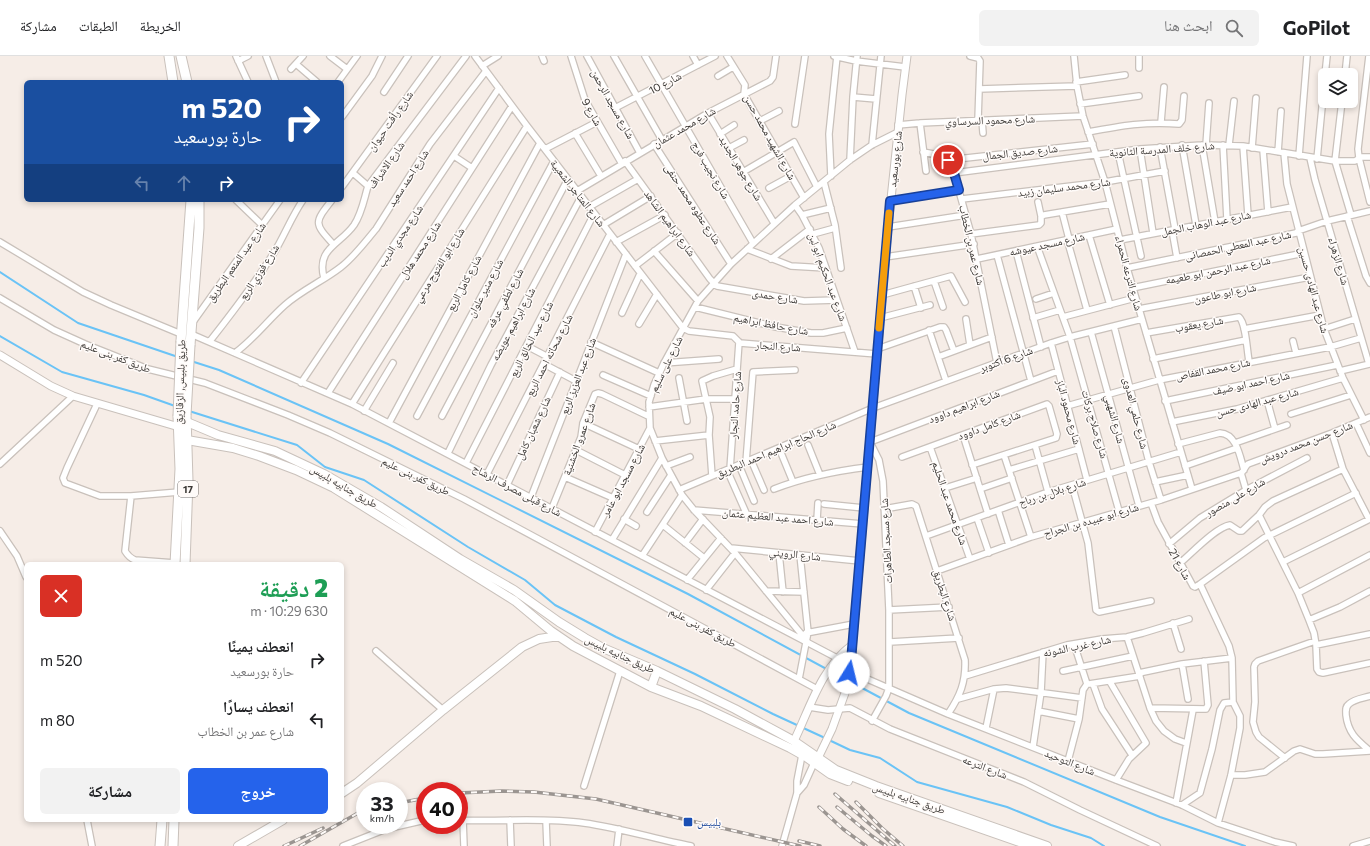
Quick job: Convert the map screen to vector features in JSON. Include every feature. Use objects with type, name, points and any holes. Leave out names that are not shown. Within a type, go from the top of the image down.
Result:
[{"type":"highway","points":[[170,56],[173,80]]},
{"type":"highway","points":[[181,56],[187,80]]},
{"type":"highway","name":"طريق بلبيس, الزقازيق","points":[[185,562],[188,481],[181,338],[191,202]]},
{"type":"highway","name":"طريق بلبيس, الزقازيق","points":[[175,562],[180,492],[179,427],[184,417],[200,202]]},
{"type":"highway","points":[[160,846],[162,822]]},
{"type":"highway","points":[[173,846],[174,822]]},
{"type":"main road","name":"طريق جنابيه بلبيس","points":[[184,417],[218,435],[261,446],[301,462],[337,480],[379,511],[515,601],[560,637],[651,687],[713,711],[802,755],[856,779],[1047,846]]},
{"type":"main road","name":"طريق جنابيه بلبيس","points":[[187,440],[233,448],[284,464],[379,511],[514,590],[559,622],[594,643],[657,671],[795,739],[816,761],[836,776],[875,792],[1031,846]]},
{"type":"main road","points":[[551,631],[559,622]]},
{"type":"main road","points":[[344,792],[358,783],[443,710],[522,647],[539,639],[560,637]]},
{"type":"main road","points":[[651,687],[657,671]]},
{"type":"main road","points":[[238,846],[280,822]]},
{"type":"street","points":[[246,80],[237,58],[248,56]]},
{"type":"street","points":[[266,56],[275,80]]},
{"type":"street","points":[[291,68],[303,56]]},
{"type":"street","points":[[330,56],[347,70]]},
{"type":"street","points":[[340,80],[357,56]]},
{"type":"street","points":[[344,114],[372,76],[382,56]]},
{"type":"street","points":[[384,92],[408,56]]},
{"type":"street","name":"شارع رأفت حيوان","points":[[344,184],[437,56]]},
{"type":"street","name":"شارع الاشراف","points":[[324,278],[322,268],[326,251],[344,236],[357,220],[368,186],[466,56]]},
{"type":"street","name":"شارع المتاجر الشعبية","points":[[475,56],[526,126],[640,274],[684,328]]},
{"type":"street","points":[[482,66],[498,56]]},
{"type":"street","name":"شارع 9","points":[[571,56],[582,93],[597,122],[624,163]]},
{"type":"street","name":"شارع مسجد الرحمن","points":[[587,56],[640,153]]},
{"type":"street","points":[[614,56],[662,140]]},
{"type":"street","name":"شارع نجيب فرج","points":[[645,56],[753,243]]},
{"type":"street","points":[[693,56],[698,65]]},
{"type":"street","name":"شارع 10","points":[[616,108],[715,56]]},
{"type":"street","name":"شارع الشهيد محمد حسن","points":[[727,56],[745,85],[744,94],[804,198]]},
{"type":"street","name":"شارع محمد عثمان","points":[[576,191],[654,144],[772,78],[776,56]]},
{"type":"street","points":[[795,124],[805,56]]},
{"type":"street","points":[[831,176],[829,134],[836,56],[857,58],[880,64],[905,66]]},
{"type":"street","points":[[872,145],[881,56]]},
{"type":"street","name":"شارع بورسعيد","points":[[816,761],[832,729],[845,693],[849,672],[860,561],[890,201],[907,56]]},
{"type":"street","points":[[970,56],[980,60],[980,120],[983,133]]},
{"type":"street","name":"شارع الترعه الحمراء","points":[[1074,56],[1076,84],[1083,116],[1105,182],[1132,288],[1192,489]]},
{"type":"street","points":[[1139,56],[1139,68]]},
{"type":"street","points":[[1299,156],[1307,56]]},
{"type":"street","points":[[1326,68],[1327,56]]},
{"type":"street","points":[[1346,68],[1347,56]]},
{"type":"street","points":[[1369,56],[1358,141],[1359,158],[1369,192],[1370,202]]},
{"type":"street","points":[[850,160],[853,97],[857,58]]},
{"type":"street","points":[[296,64],[315,80]]},
{"type":"street","points":[[718,76],[733,67]]},
{"type":"street","name":"شارع احمد سعيد","points":[[235,353],[253,339],[284,305],[341,267],[366,242],[376,229],[430,144],[486,71]]},
{"type":"street","points":[[979,89],[1076,84],[1125,75]]},
{"type":"street","points":[[1161,122],[1164,87]]},
{"type":"street","name":"شارع مجدي الديب","points":[[301,383],[499,88]]},
{"type":"street","points":[[1080,104],[1139,96]]},
{"type":"street","points":[[1088,132],[1139,123],[1161,122],[1179,124],[1182,122],[1184,96]]},
{"type":"street","points":[[853,97],[876,99]]},
{"type":"street","points":[[1252,148],[1256,98]]},
{"type":"street","points":[[1230,145],[1234,101]]},
{"type":"street","points":[[1209,103],[1204,145],[1215,222]]},
{"type":"street","name":"شارع محمد هلال","points":[[328,393],[512,106]]},
{"type":"street","points":[[1317,159],[1322,108]]},
{"type":"street","points":[[1341,108],[1335,161],[1366,278],[1370,282]]},
{"type":"street","points":[[760,121],[779,111]]},
{"type":"street","points":[[1278,152],[1280,111]]},
{"type":"street","name":"شارع جوهر الجديد","points":[[708,113],[774,223]]},
{"type":"street","name":"شارع محمود السرساوي","points":[[898,129],[920,123],[1083,116]]},
{"type":"street","points":[[544,149],[597,122]]},
{"type":"street","points":[[920,123],[926,171]]},
{"type":"street","points":[[720,134],[734,125]]},
{"type":"street","name":"شارع ابو الفتوح مرعي","points":[[352,404],[526,126]]},
{"type":"street","name":"شارع على سليم","points":[[806,644],[802,635],[733,550],[694,510],[681,493],[662,458],[650,428],[648,416],[649,407],[651,396],[664,363],[698,301],[731,264],[774,223],[817,186],[850,160],[898,129]]},
{"type":"street","points":[[575,134],[601,176]]},
{"type":"street","points":[[729,148],[744,140]]},
{"type":"street","points":[[743,172],[794,142],[817,186]]},
{"type":"street","name":"شارع كامل الربع","points":[[389,424],[540,143]]},
{"type":"street","name":"شارع عطوه محمد حنفى","points":[[654,144],[731,264]]},
{"type":"street","name":"شارع صديق الجمال","points":[[948,160],[1093,144]]},
{"type":"street","name":"شارع خلف المدرسة الثانوية","points":[[954,173],[1140,149],[1204,145],[1243,146],[1335,161],[1370,157]]},
{"type":"street","points":[[1223,145],[1227,220]]},
{"type":"street","points":[[1182,146],[1196,225]]},
{"type":"street","points":[[1243,146],[1248,215]]},
{"type":"street","points":[[1160,147],[1165,171],[1177,258]]},
{"type":"street","points":[[1140,149],[1153,233]]},
{"type":"street","points":[[1263,150],[1268,212]]},
{"type":"street","points":[[923,152],[941,154],[948,160]]},
{"type":"street","points":[[1118,152],[1141,256]]},
{"type":"street","name":"شارع عبد الهادى حسين","points":[[1284,153],[1286,180],[1292,207],[1324,329],[1337,365],[1351,395],[1368,419]]},
{"type":"street","points":[[454,156],[472,168]]},
{"type":"street","name":"شارع الزهراء","points":[[1310,158],[1315,180],[1369,364]]},
{"type":"street","name":"شارع عمر بن الخطاب","points":[[948,160],[954,173],[974,244],[997,363]]},
{"type":"street","name":"شارع منير علوان","points":[[418,416],[554,161]]},
{"type":"street","name":"شارع ابراهيم الشاهد","points":[[624,163],[651,196],[714,284]]},
{"type":"street","name":"شارع محمد سليمان زبيد","points":[[962,199],[1105,182],[1165,171]]},
{"type":"street","points":[[353,173],[368,186]]},
{"type":"street","points":[[769,188],[791,176]]},
{"type":"street","name":"شارع لطفي عرفه","points":[[442,416],[568,179]]},
{"type":"street","points":[[589,207],[638,179]]},
{"type":"street","points":[[824,182],[835,228],[841,268]]},
{"type":"street","points":[[890,201],[959,190]]},
{"type":"street","points":[[603,225],[651,196]]},
{"type":"street","name":"شارع ابراهيم عويضه","points":[[448,453],[491,365],[581,197]]},
{"type":"street","points":[[238,202],[262,225]]},
{"type":"street","name":"شارع عبد المنعم البطريق","points":[[191,329],[279,202]]},
{"type":"street","name":"شارع فوزي الربع","points":[[210,341],[254,283],[276,249],[294,213],[302,202]]},
{"type":"street","points":[[330,202],[321,214],[318,222],[320,230],[333,244]]},
{"type":"street","points":[[971,234],[1039,225],[1041,223],[1041,216],[1038,202]]},
{"type":"street","points":[[1041,216],[1110,204]]},
{"type":"street","name":"شارع عبد الحكيم ابو لبن","points":[[795,205],[802,214],[811,232],[826,268],[855,352]]},
{"type":"street","name":"شارع عبد الوهاب الجمل","points":[[1120,240],[1292,207]]},
{"type":"street","points":[[802,214],[831,208]]},
{"type":"street","name":"شارع عبد المعطي الحمصانى","points":[[1127,268],[1294,234],[1298,231],[1327,221],[1370,211]]},
{"type":"street","points":[[1062,212],[1087,310]]},
{"type":"street","name":"شارع عبد الخالق الربع","points":[[466,463],[594,214]]},
{"type":"street","points":[[616,242],[665,215]]},
{"type":"street","points":[[888,227],[966,215]]},
{"type":"street","points":[[771,259],[811,232],[835,228]]},
{"type":"street","name":"شارع مسجد عيوشه","points":[[977,259],[1117,229]]},
{"type":"street","points":[[635,266],[678,233]]},
{"type":"street","name":"شارع شحاته احمد الربع","points":[[487,474],[610,234]]},
{"type":"street","points":[[1089,235],[1110,304]]},
{"type":"street","points":[[0,242],[66,283],[181,338]]},
{"type":"street","points":[[885,257],[974,244]]},
{"type":"street","name":"شارع صلاح بركات","points":[[1037,246],[1070,337],[1119,511]]},
{"type":"street","points":[[747,249],[771,259],[798,267],[826,268]]},
{"type":"street","points":[[654,251],[698,301]]},
{"type":"street","points":[[1016,251],[1041,347]]},
{"type":"street","name":"شارع عبد الرحمن ابو طعيمه","points":[[1132,288],[1304,253]]},
{"type":"street","name":"شارع عبد العزيز الربع","points":[[531,497],[626,254]]},
{"type":"street","points":[[997,254],[1031,381]]},
{"type":"street","points":[[622,313],[640,274]]},
{"type":"street","points":[[882,295],[951,276],[965,302]]},
{"type":"street","name":"شارع ابو طاعون","points":[[1139,309],[1310,277]]},
{"type":"street","points":[[934,281],[943,307]]},
{"type":"street","name":"شارع حمدى","points":[[714,284],[720,287],[788,299],[804,301],[837,300]]},
{"type":"street","points":[[914,286],[920,308]]},
{"type":"street","points":[[1036,299],[1054,293]]},
{"type":"street","points":[[639,324],[657,294]]},
{"type":"street","name":"طريق كفر بنى عليم","points":[[0,298],[54,330],[85,344],[148,369],[200,381],[288,415],[330,434],[464,499],[818,689]]},
{"type":"street","points":[[1063,317],[1135,298]]},
{"type":"street","points":[[880,318],[930,305]]},
{"type":"street","name":"شارع حافظ ابراهيم","points":[[695,307],[776,327],[811,332],[823,332],[847,328]]},
{"type":"street","points":[[1033,318],[1060,310]]},
{"type":"street","points":[[1249,361],[1244,329],[1320,315]]},
{"type":"street","name":"شارع يعقوب","points":[[1146,333],[1239,317],[1242,320],[1244,329]]},
{"type":"street","points":[[966,319],[970,345]]},
{"type":"street","points":[[1324,329],[1355,319]]},
{"type":"street","name":"شارع 6 أكتوبر","points":[[873,408],[1051,343],[1142,320]]},
{"type":"street","name":"شارع حلمي العدوى","points":[[1114,326],[1149,462],[1161,500]]},
{"type":"street","points":[[877,351],[940,327],[945,328],[954,351]]},
{"type":"street","name":"شارع النجار","points":[[684,328],[689,331],[733,336],[739,342],[855,352],[877,351]]},
{"type":"street","name":"شارع قبلى مصرف الرشاح","points":[[191,329],[210,341],[235,353],[352,404],[448,453],[806,644],[837,658]]},
{"type":"street","points":[[929,330],[946,381]]},
{"type":"street","name":"شارع الشهبي","points":[[1091,332],[1139,506]]},
{"type":"street","points":[[938,357],[992,338]]},
{"type":"street","name":"شارع محمد القفاص","points":[[1067,406],[1159,380],[1330,346],[1361,338]]},
{"type":"street","points":[[1153,359],[1246,340]]},
{"type":"street","points":[[1294,341],[1296,353]]},
{"type":"street","points":[[591,342],[660,373]]},
{"type":"street","name":"شارع حامد النجار","points":[[729,469],[739,342]]},
{"type":"street","name":"شارع محمود الباز","points":[[1051,343],[1087,480]]},
{"type":"street","points":[[527,346],[548,357]]},
{"type":"street","points":[[0,355],[46,383],[73,396],[179,427]]},
{"type":"street","points":[[664,363],[719,359]]},
{"type":"street","points":[[364,411],[393,363]]},
{"type":"street","points":[[544,364],[576,381]]},
{"type":"street","points":[[1340,371],[1369,364]]},
{"type":"street","name":"شارع احمد ابو ضيف","points":[[1165,401],[1337,365]]},
{"type":"street","points":[[712,476],[709,435],[710,417],[702,382],[703,380],[737,369]]},
{"type":"street","points":[[764,490],[749,461],[753,372],[795,370]]},
{"type":"street","name":"شارع ابراهيم داوود","points":[[870,442],[1058,371]]},
{"type":"street","name":"شارع شعبان كامل","points":[[507,485],[560,372]]},
{"type":"street","points":[[603,375],[651,396]]},
{"type":"street","points":[[679,378],[687,421]]},
{"type":"street","name":"شارع عبد الهادى حسن","points":[[1172,422],[1231,410],[1343,378]]},
{"type":"street","name":"شارع عمرو الخشنية","points":[[552,508],[583,433],[583,424],[595,394],[598,393],[648,416]]},
{"type":"street","points":[[1291,414],[1351,395]]},
{"type":"street","points":[[0,464],[73,396]]},
{"type":"street","points":[[649,407],[706,399],[735,399]]},
{"type":"street","points":[[1267,400],[1275,429]]},
{"type":"street","points":[[97,404],[66,468],[63,480],[68,485],[100,496],[131,496],[180,492]]},
{"type":"street","name":"شارع كامل داوود","points":[[902,457],[1047,404],[1050,406],[1057,436],[1035,445]]},
{"type":"street","name":"شارع الحاج ابراهيم احمد البطريق","points":[[681,493],[712,476],[873,408]]},
{"type":"street","name":"شارع حسن محمد درويش","points":[[1242,472],[1248,464],[1368,419]]},
{"type":"street","points":[[1356,423],[1370,453]]},
{"type":"street","points":[[583,424],[638,449]]},
{"type":"street","points":[[1185,466],[1288,425]]},
{"type":"street","name":"شارع مسجد ابو عامر","points":[[595,532],[650,428]]},
{"type":"street","points":[[1178,444],[1220,433],[1229,436],[1236,445],[1246,490]]},
{"type":"street","points":[[1283,562],[1370,519],[1343,469],[1332,433]]},
{"type":"street","points":[[655,441],[709,435]]},
{"type":"street","points":[[963,435],[988,514]]},
{"type":"street","name":"شارع مسجد الطاهرات","points":[[870,442],[879,460],[882,471],[890,642],[888,691],[872,721]]},
{"type":"street","points":[[808,445],[820,475]]},
{"type":"street","points":[[972,465],[1035,445],[1048,492]]},
{"type":"street","name":"شارع محمد عبد الحليم","points":[[930,447],[970,560]]},
{"type":"street","points":[[779,448],[793,482]]},
{"type":"street","points":[[576,450],[625,475]]},
{"type":"street","points":[[1009,470],[1079,450]]},
{"type":"street","name":"شارع بلال بن رباح","points":[[926,536],[1048,492],[1180,452]]},
{"type":"street","points":[[1004,454],[1031,537]]},
{"type":"street","points":[[666,466],[690,457]]},
{"type":"street","points":[[612,540],[662,458]]},
{"type":"street","name":"شارع على منصور","points":[[1169,544],[1200,518],[1246,490],[1307,458]]},
{"type":"street","points":[[739,465],[754,501]]},
{"type":"street","points":[[774,489],[793,482],[840,470],[868,467]]},
{"type":"street","points":[[729,469],[746,514]]},
{"type":"street","points":[[1180,564],[1214,533],[1226,525],[1230,525],[1239,532],[1273,501],[1343,469]]},
{"type":"street","name":"شارع ابو عبيده بن الجراح","points":[[937,571],[1031,537],[1161,500],[1242,472]]},
{"type":"street","points":[[647,512],[671,475]]},
{"type":"street","points":[[1155,482],[1188,475]]},
{"type":"street","points":[[565,477],[613,498]]},
{"type":"street","points":[[945,488],[977,478]]},
{"type":"street","points":[[980,489],[1012,478]]},
{"type":"street","points":[[1072,485],[1088,543],[1096,610],[1100,612],[1151,602]]},
{"type":"street","points":[[642,556],[663,525],[681,493]]},
{"type":"street","points":[[1200,584],[1268,536],[1356,493]]},
{"type":"street","points":[[131,496],[125,551],[127,555],[135,560],[162,562]]},
{"type":"street","name":"شارع 21","points":[[1151,502],[1158,522],[1193,587],[1200,584],[1229,646],[1232,658],[1234,702],[1240,716],[1240,728],[1231,775],[1218,823]]},
{"type":"street","points":[[817,520],[821,504],[864,508]]},
{"type":"street","name":"شارع البطريق","points":[[884,509],[912,504],[916,506],[959,638],[965,660],[965,676],[958,699],[948,714]]},
{"type":"street","name":"شارع احمد عبد العظيم عثمان","points":[[694,510],[862,524]]},
{"type":"street","points":[[998,510],[1009,545]]},
{"type":"street","points":[[1259,515],[1268,536],[1298,593],[1309,620],[1315,643],[1317,669],[1319,672],[1323,673],[1370,663]]},
{"type":"street","points":[[977,518],[989,553]]},
{"type":"street","points":[[624,519],[636,526]]},
{"type":"street","points":[[685,543],[703,519]]},
{"type":"street","points":[[663,525],[704,558]]},
{"type":"street","points":[[0,531],[17,556],[24,572]]},
{"type":"street","points":[[687,580],[721,538]]},
{"type":"street","points":[[706,590],[733,550]]},
{"type":"street","name":"شارع الرويني","points":[[733,550],[860,561]]},
{"type":"street","points":[[779,553],[783,592]]},
{"type":"street","points":[[799,679],[808,632],[800,555]]},
{"type":"street","points":[[1298,593],[1370,555]]},
{"type":"street","points":[[766,591],[804,592]]},
{"type":"street","points":[[1309,620],[1340,607],[1370,591]]},
{"type":"street","points":[[889,610],[949,607]]},
{"type":"street","name":"شارع غرب الشونه","points":[[965,676],[1074,644],[1102,639],[1127,637],[1188,619]]},
{"type":"street","points":[[802,635],[808,632],[854,624]]},
{"type":"street","points":[[1174,624],[1181,649]]},
{"type":"street","points":[[1284,758],[1259,737],[1256,732],[1253,722],[1255,702],[1255,664],[1262,660],[1315,643],[1370,634]]},
{"type":"street","points":[[1127,637],[1150,708],[1156,721],[1164,731],[1175,739],[1186,743]]},
{"type":"street","points":[[890,642],[959,638]]},
{"type":"street","points":[[795,739],[831,665],[852,644]]},
{"type":"street","points":[[1074,644],[1081,667],[1102,709],[1132,755]]},
{"type":"street","points":[[376,651],[443,710]]},
{"type":"street","points":[[1033,747],[1041,692],[1043,652]]},
{"type":"street","points":[[1063,671],[1133,656]]},
{"type":"street","points":[[1068,761],[1079,719],[1083,690],[1090,684],[1110,682],[1182,664],[1232,658]]},
{"type":"street","points":[[1150,708],[1205,710],[1208,706],[1204,661]]},
{"type":"street","points":[[1182,664],[1188,699]]},
{"type":"street","points":[[584,786],[620,670]]},
{"type":"street","name":"شارع التوحيد","points":[[849,672],[888,691],[1182,805],[1218,823],[1294,846]]},
{"type":"street","points":[[1110,682],[1146,743],[1132,755],[1116,780]]},
{"type":"street","points":[[986,728],[994,689]]},
{"type":"street","points":[[958,699],[994,689],[1017,689],[1082,698]]},
{"type":"street","points":[[1370,696],[1352,702],[1345,708],[1347,725],[1356,738],[1370,751]]},
{"type":"street","points":[[1182,805],[1200,793],[1212,749],[1220,710],[1224,703],[1234,702]]},
{"type":"street","name":"شارع الترعه","points":[[809,708],[828,710],[849,708],[872,721],[901,734],[1024,782],[1157,846]]},
{"type":"street","points":[[1176,803],[1193,710]]},
{"type":"street","points":[[1038,711],[1079,719]]},
{"type":"street","points":[[1231,775],[1245,775],[1265,772],[1294,750],[1300,749],[1315,754],[1370,751]]},
{"type":"street","points":[[782,846],[797,793],[797,781],[802,755]]},
{"type":"street","points":[[797,793],[804,785],[816,761]]},
{"type":"street","points":[[468,820],[583,823],[619,829],[691,846]]},
{"type":"street","points":[[510,820],[511,846]]},
{"type":"street","points":[[546,821],[547,846]]},
{"type":"street","points":[[87,822],[92,846]]},
{"type":"street","points":[[343,846],[386,829],[416,822]]},
{"type":"street","points":[[618,846],[619,829]]},
{"type":"street","points":[[463,834],[464,846]]},
{"type":"street","points":[[661,846],[662,839]]},
{"type":"street","points":[[1353,846],[1370,841]]},
{"type":"waterway","points":[[0,272],[78,323],[178,357]]},
{"type":"waterway","points":[[0,336],[62,372],[144,395],[175,406]]},
{"type":"waterway","points":[[191,361],[219,370],[388,444],[688,594],[845,679]]},
{"type":"waterway","points":[[189,411],[297,445],[325,467],[364,480],[468,547],[525,580],[555,605],[616,637],[825,738]]},
{"type":"waterway","points":[[849,681],[909,713],[1160,817],[1245,846]]},
{"type":"waterway","points":[[829,740],[850,750],[880,758],[917,782],[1007,807],[1051,825],[1091,838],[1104,846]]},
{"type":"railway","points":[[468,793],[502,791],[534,792],[596,799],[800,846]]},
{"type":"railway","points":[[835,794],[895,846]]},
{"type":"railway","points":[[408,801],[416,800]]},
{"type":"railway","points":[[856,802],[882,828],[903,846]]},
{"type":"railway","points":[[819,807],[843,829],[866,846]]},
{"type":"railway","points":[[837,807],[886,846]]},
{"type":"railway","points":[[344,821],[356,814]]},
{"type":"railway","points":[[300,846],[342,822]]},
{"type":"railway","points":[[284,846],[323,828]]},
{"type":"railway","points":[[799,841],[820,846]]},
{"type":"slow traffic","points":[[879,328],[889,213]]},
{"type":"place","name":"بلبيس","points":[[688,822]]},
{"type":"route","points":[[849,673],[860,561],[890,201],[959,190],[948,160]]}]
